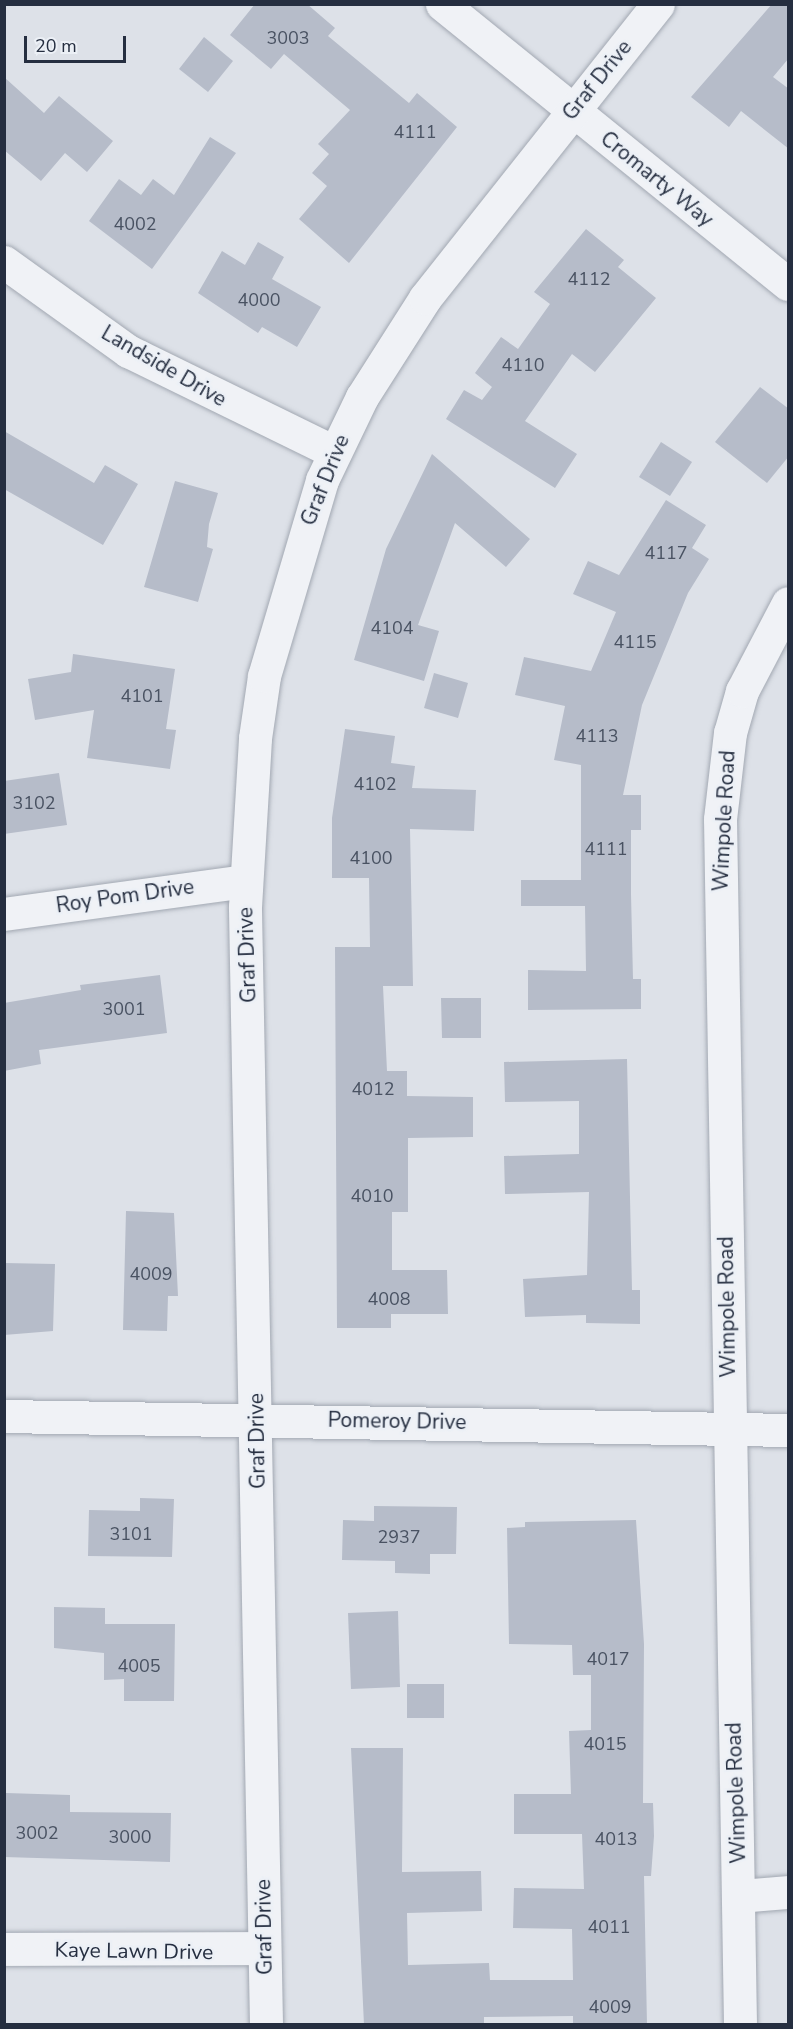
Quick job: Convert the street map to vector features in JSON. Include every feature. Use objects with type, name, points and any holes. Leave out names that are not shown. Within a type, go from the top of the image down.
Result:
[{"type":"street","name":"Cromarty Way","points":[[442,4],[789,284]]},
{"type":"street","name":"Graf Drive","points":[[266,2025],[245,881],[264,676],[278,614],[334,452],[425,298],[658,4]]},
{"type":"street","name":"Landside Drive","points":[[4,262],[128,351],[202,392],[334,452]]},
{"type":"street","name":"Wimpole Road","points":[[740,2025],[729,1427],[722,778],[742,691],[789,603]]},
{"type":"street","name":"Roy Pom Drive","points":[[4,914],[245,881]]},
{"type":"street","name":"Pomeroy Drive","points":[[4,1416],[256,1418],[789,1430]]},
{"type":"street","points":[[739,1896],[789,1892]]},
{"type":"street","name":"Kaye Lawn Drive","points":[[4,1949],[264,1948]]},
{"type":"building","points":[[255,4],[307,4],[335,28],[328,36],[409,103],[417,93],[457,127],[349,263],[299,219],[327,186],[312,173],[329,154],[318,144],[350,110],[284,54],[271,69],[230,35]]},
{"type":"building","points":[[772,4],[789,4],[789,58],[773,77],[789,89],[789,149],[741,111],[729,127],[691,97]]},
{"type":"building","points":[[204,37],[233,61],[208,92],[179,69]]},
{"type":"building","points":[[4,77],[44,113],[59,96],[113,141],[87,172],[65,153],[41,181],[4,150]]},
{"type":"building","points":[[210,137],[236,153],[152,269],[89,221],[119,179],[141,195],[153,179],[174,195]]},
{"type":"building","points":[[586,229],[624,260],[618,267],[656,298],[595,372],[572,354],[525,421],[577,454],[555,488],[446,419],[464,390],[482,400],[492,387],[475,373],[501,337],[518,349],[550,304],[534,292]]},
{"type":"building","points":[[258,242],[284,257],[272,279],[321,307],[297,347],[262,327],[258,333],[198,293],[222,251],[245,265]]},
{"type":"building","points":[[760,387],[789,409],[789,456],[767,483],[715,442]]},
{"type":"building","points":[[4,431],[94,483],[105,465],[138,484],[103,545],[4,489]]},
{"type":"building","points":[[661,442],[692,462],[670,496],[639,477]]},
{"type":"building","points":[[432,454],[530,539],[506,567],[455,523],[418,625],[439,631],[424,681],[354,660],[386,549]]},
{"type":"building","points":[[175,481],[218,493],[209,524],[207,547],[213,549],[198,602],[144,587]]},
{"type":"building","points":[[666,500],[706,525],[692,548],[709,559],[688,593],[642,705],[623,795],[641,795],[641,830],[631,830],[631,894],[633,979],[641,979],[641,1009],[528,1010],[528,970],[586,971],[585,906],[521,906],[521,880],[581,880],[581,765],[554,760],[565,706],[515,695],[524,657],[591,671],[616,612],[573,594],[588,561],[619,575]]},
{"type":"building","points":[[73,654],[175,669],[166,729],[176,730],[170,769],[87,758],[94,710],[35,720],[28,679],[71,672]]},
{"type":"building","points":[[434,673],[468,683],[458,718],[424,708]]},
{"type":"building","points":[[345,729],[395,736],[391,763],[415,766],[412,788],[476,790],[474,831],[410,829],[413,986],[383,986],[387,1071],[407,1071],[407,1096],[473,1097],[473,1137],[408,1138],[408,1212],[392,1212],[392,1270],[447,1270],[448,1314],[391,1314],[391,1328],[337,1328],[335,947],[370,947],[369,878],[332,878],[332,818]]},
{"type":"building","points":[[59,773],[67,825],[4,834],[4,781]]},
{"type":"building","points":[[160,975],[167,1033],[39,1050],[41,1064],[4,1071],[4,1003],[81,990],[80,985]]},
{"type":"building","points":[[441,998],[481,998],[481,1038],[442,1038]]},
{"type":"building","points":[[627,1059],[632,1290],[640,1290],[640,1324],[586,1323],[586,1315],[525,1317],[523,1279],[587,1275],[589,1192],[505,1194],[504,1156],[579,1154],[579,1101],[505,1102],[504,1062]]},
{"type":"building","points":[[126,1211],[174,1213],[178,1296],[168,1296],[167,1331],[123,1330]]},
{"type":"building","points":[[4,1263],[55,1264],[53,1331],[4,1335]]},
{"type":"building","points":[[140,1498],[174,1499],[172,1557],[88,1556],[89,1510],[140,1511]]},
{"type":"building","points":[[374,1506],[457,1507],[456,1554],[430,1554],[430,1574],[395,1573],[395,1561],[342,1560],[343,1520],[374,1521]]},
{"type":"building","points":[[636,1520],[644,1644],[643,1803],[653,1803],[654,1836],[651,1876],[644,1876],[647,2025],[573,2025],[573,2016],[484,2017],[484,2025],[364,2025],[351,1748],[403,1748],[402,1872],[481,1871],[482,1911],[407,1913],[408,1965],[489,1963],[490,1980],[573,1980],[572,1929],[513,1928],[514,1888],[584,1889],[582,1834],[514,1834],[514,1794],[571,1794],[569,1731],[591,1730],[591,1675],[573,1675],[572,1645],[509,1644],[507,1528],[525,1527],[525,1522]]},
{"type":"building","points":[[54,1607],[105,1608],[105,1624],[175,1624],[174,1701],[124,1701],[124,1679],[104,1680],[104,1653],[54,1648]]},
{"type":"building","points":[[398,1611],[400,1687],[351,1689],[348,1613]]},
{"type":"building","points":[[407,1684],[444,1684],[444,1718],[407,1718]]},
{"type":"building","points":[[6,1793],[70,1795],[70,1812],[171,1813],[170,1862],[4,1857]]}]
